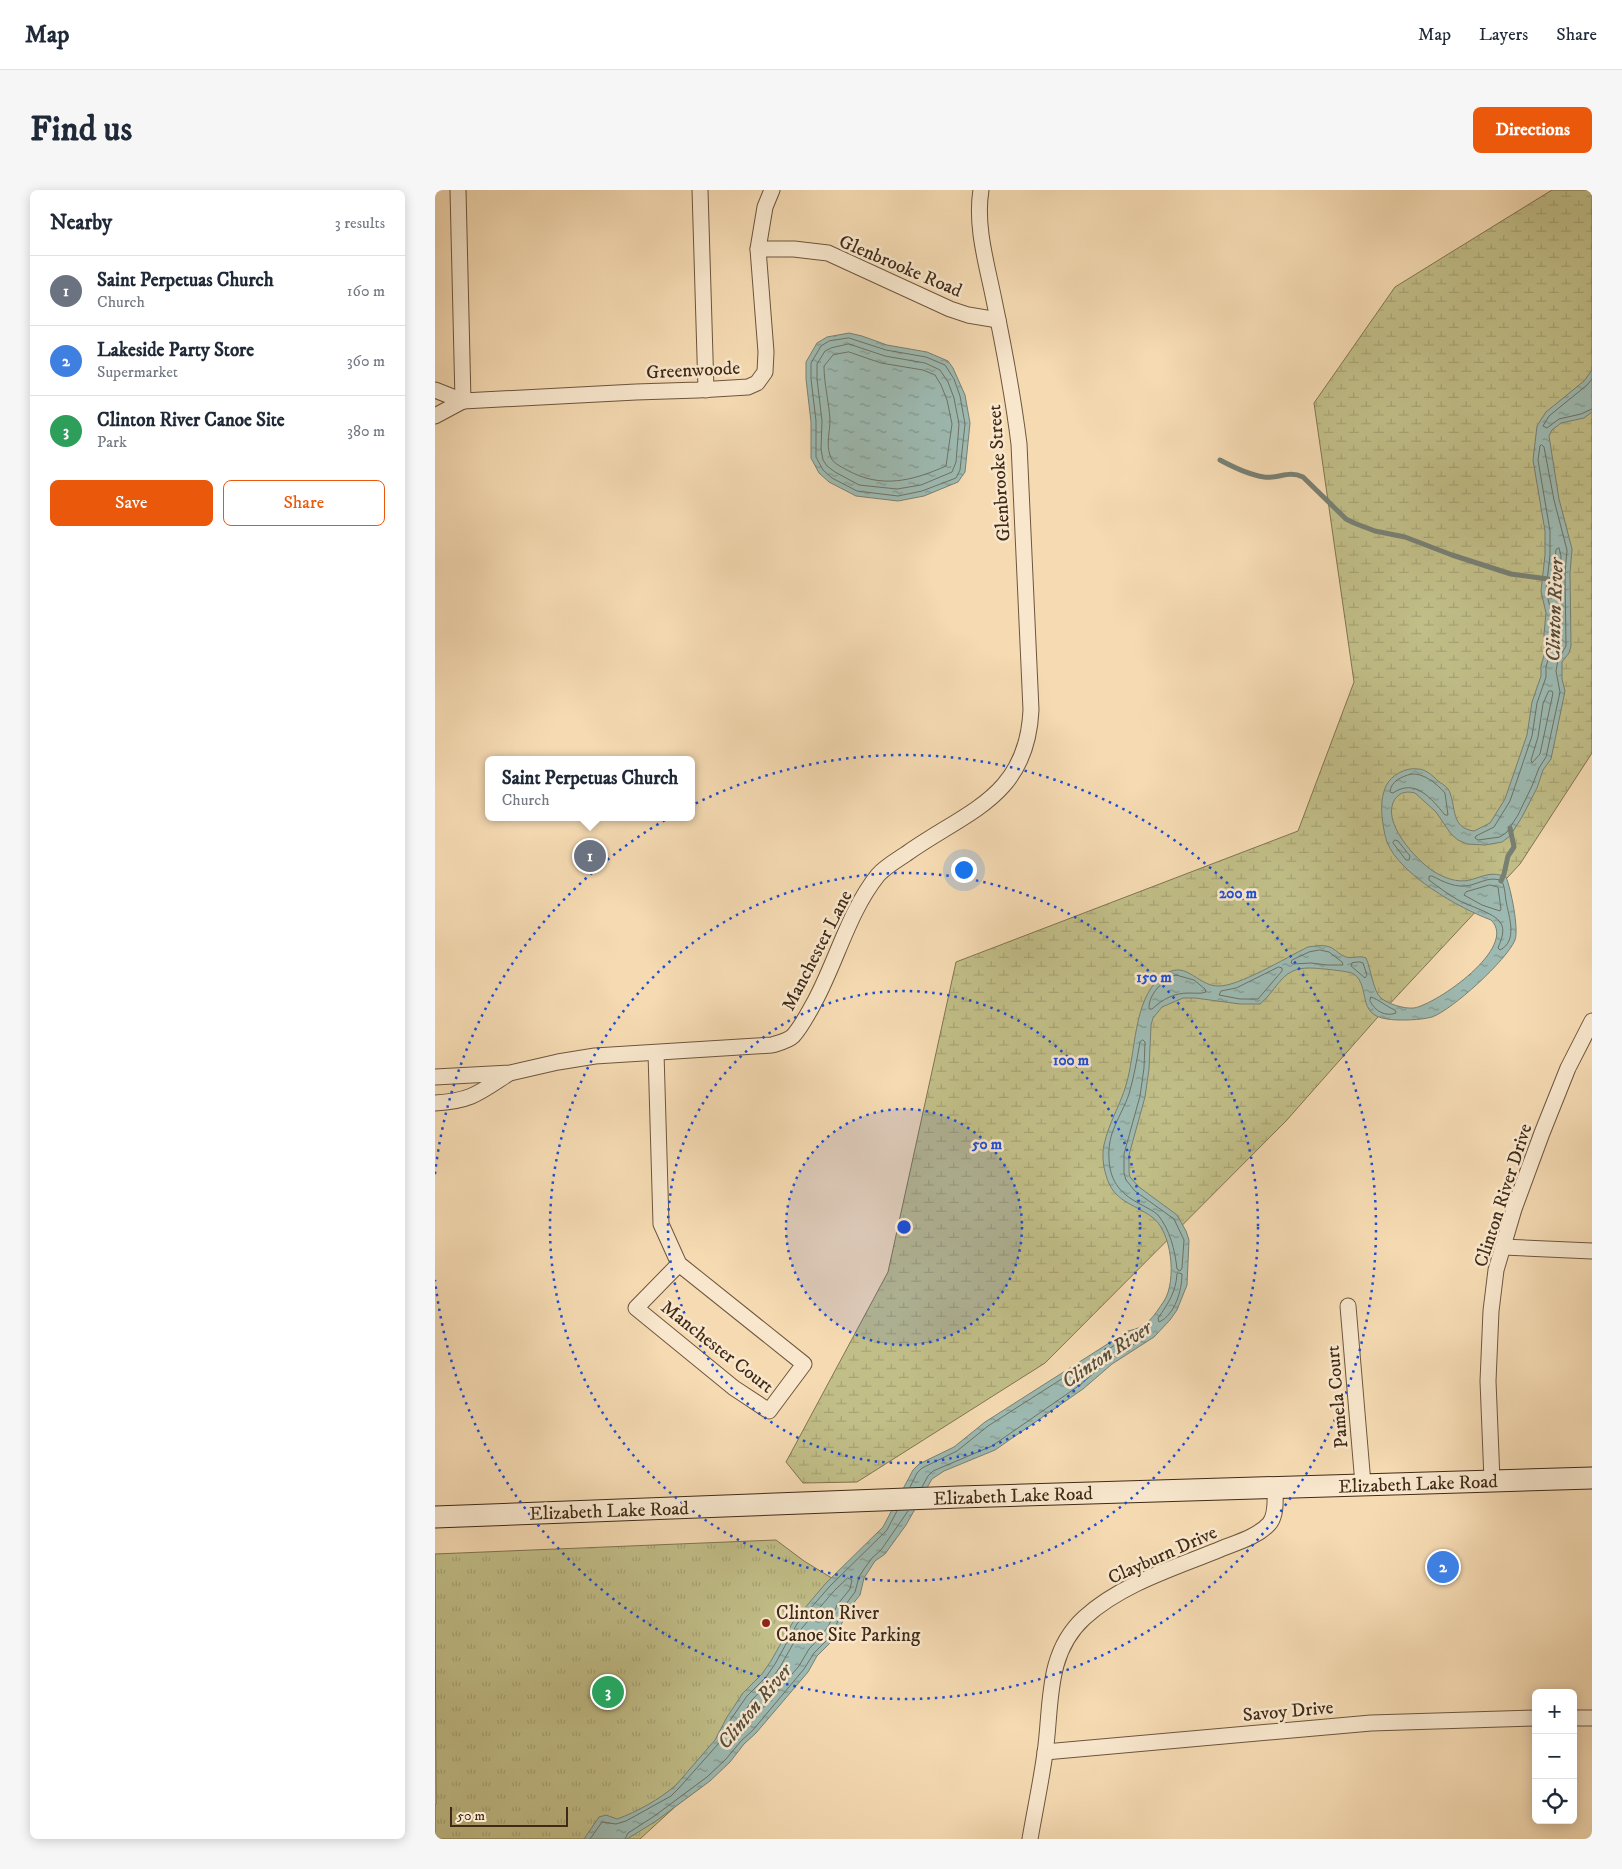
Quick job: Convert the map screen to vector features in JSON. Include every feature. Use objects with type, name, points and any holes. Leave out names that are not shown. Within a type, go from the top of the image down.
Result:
[{"type":"street","points":[[458,190],[463,401]]},
{"type":"street","points":[[700,190],[706,390]]},
{"type":"street","name":"Greenwoode","points":[[435,390],[463,401],[706,390],[748,387],[757,383],[765,372],[767,352],[758,249],[765,207],[772,190]]},
{"type":"street","name":"Glenbrooke Street","points":[[981,190],[978,208],[1015,406],[1019,444],[1031,710],[1030,725],[1023,756]]},
{"type":"street","name":"Glenbrooke Road","points":[[758,249],[794,249],[828,254],[951,309],[968,315],[998,320]]},
{"type":"street","name":"Greenwoode","points":[[435,416],[463,401]]},
{"type":"street","name":"Manchester Lane","points":[[435,1077],[510,1074],[558,1062],[595,1056],[772,1045],[792,1038],[819,994],[851,922],[879,873],[919,844],[953,825],[986,802],[1006,783],[1023,756]]},
{"type":"street","name":"Clinton River Drive","points":[[1492,1480],[1488,1381],[1491,1311],[1496,1270],[1514,1209],[1542,1133],[1568,1068],[1588,1037],[1592,1021]]},
{"type":"street","name":"Manchester Court","points":[[656,1053],[661,1224],[679,1264],[804,1364],[769,1411],[734,1388],[636,1308],[679,1264]]},
{"type":"street","name":"Manchester Lane","points":[[435,1103],[473,1097],[510,1074]]},
{"type":"street","points":[[1503,1247],[1592,1251]]},
{"type":"street","name":"Pamela Court","points":[[1348,1306],[1363,1484]]},
{"type":"street","name":"Elizabeth Lake Road","points":[[435,1517],[895,1499],[1592,1478]]},
{"type":"street","name":"Clayburn Drive","points":[[1030,1839],[1045,1752],[1055,1663],[1064,1643],[1084,1618],[1120,1592],[1173,1568],[1253,1537],[1271,1522],[1275,1508],[1275,1487]]},
{"type":"street","name":"Savoy Drive","points":[[1045,1752],[1371,1723],[1532,1718]]},
{"type":"street","points":[[1577,1718],[1592,1718]]},
{"type":"green space","points":[[1552,190],[1592,190],[1592,753],[1520,864],[1385,1009],[1286,1121],[1045,1363],[857,1482],[803,1483],[786,1462],[888,1272],[956,962],[1298,831],[1354,682],[1314,403],[1395,287]]},
{"type":"green space","points":[[776,1540],[804,1561],[835,1580],[751,1737],[640,1839],[435,1839],[435,1554]]},
{"type":"water","points":[[849,333],[887,345],[927,352],[948,361],[965,395],[970,423],[965,472],[958,482],[924,496],[898,501],[856,496],[829,482],[819,473],[811,458],[811,422],[806,362],[817,343],[827,337]]},
{"type":"water","points":[[1592,370],[1592,412],[1584,418],[1561,423],[1552,430],[1549,436],[1559,499],[1572,549],[1570,573],[1571,646],[1569,653],[1562,662],[1562,679],[1565,691],[1551,759],[1543,770],[1537,788],[1522,817],[1510,836],[1502,842],[1485,845],[1467,844],[1458,840],[1451,834],[1436,812],[1415,793],[1401,793],[1395,799],[1392,808],[1392,818],[1402,839],[1418,858],[1433,871],[1446,878],[1460,881],[1492,874],[1506,877],[1512,899],[1516,927],[1515,940],[1510,949],[1465,995],[1441,1013],[1428,1018],[1397,1020],[1377,1016],[1367,1006],[1362,986],[1354,974],[1313,968],[1292,971],[1286,975],[1260,1004],[1240,1004],[1183,998],[1162,1007],[1153,1018],[1151,1025],[1149,1069],[1145,1097],[1129,1155],[1129,1172],[1130,1177],[1139,1187],[1177,1215],[1186,1231],[1189,1240],[1187,1285],[1177,1310],[1154,1337],[1112,1364],[1083,1389],[995,1450],[944,1471],[932,1479],[906,1525],[885,1554],[875,1561],[864,1578],[860,1595],[847,1611],[839,1630],[830,1643],[817,1656],[808,1672],[756,1733],[710,1781],[656,1821],[627,1839],[584,1839],[599,1817],[606,1815],[617,1819],[625,1816],[656,1800],[676,1785],[715,1740],[743,1693],[762,1674],[771,1661],[793,1622],[826,1583],[883,1527],[913,1470],[919,1464],[954,1447],[985,1422],[1128,1331],[1141,1327],[1153,1316],[1164,1301],[1168,1292],[1171,1269],[1168,1244],[1164,1233],[1152,1217],[1124,1201],[1113,1191],[1106,1175],[1103,1156],[1106,1137],[1126,1085],[1140,1014],[1151,988],[1160,978],[1169,972],[1177,970],[1184,971],[1210,985],[1227,985],[1263,971],[1308,947],[1326,946],[1346,957],[1366,958],[1378,995],[1396,1006],[1414,1008],[1425,1004],[1456,986],[1485,959],[1494,945],[1497,931],[1491,920],[1447,899],[1417,878],[1404,866],[1394,854],[1386,839],[1382,816],[1383,797],[1388,782],[1395,775],[1409,769],[1421,769],[1431,774],[1448,789],[1458,822],[1461,826],[1474,831],[1490,823],[1505,799],[1527,735],[1532,702],[1541,676],[1541,666],[1545,652],[1546,613],[1541,591],[1545,555],[1545,531],[1533,460],[1537,426],[1546,412],[1584,381]]},
{"type":"waterway","points":[[1220,460],[1258,476],[1269,477],[1293,474],[1303,477],[1346,519],[1375,531],[1405,537],[1452,555],[1511,574],[1548,579]]},
{"type":"waterway","name":"Clinton River","points":[[1501,881],[1508,856],[1514,847],[1510,828]]},
{"type":"place","name":"Saint Perpetuas Church","points":[[590,856]]},
{"type":"place","name":"Lakeside Party Store","points":[[1443,1567]]},
{"type":"place","name":"Clinton River Canoe Site Parking","points":[[766,1623]]},
{"type":"place","name":"Clinton River Canoe Site","points":[[608,1692]]}]
